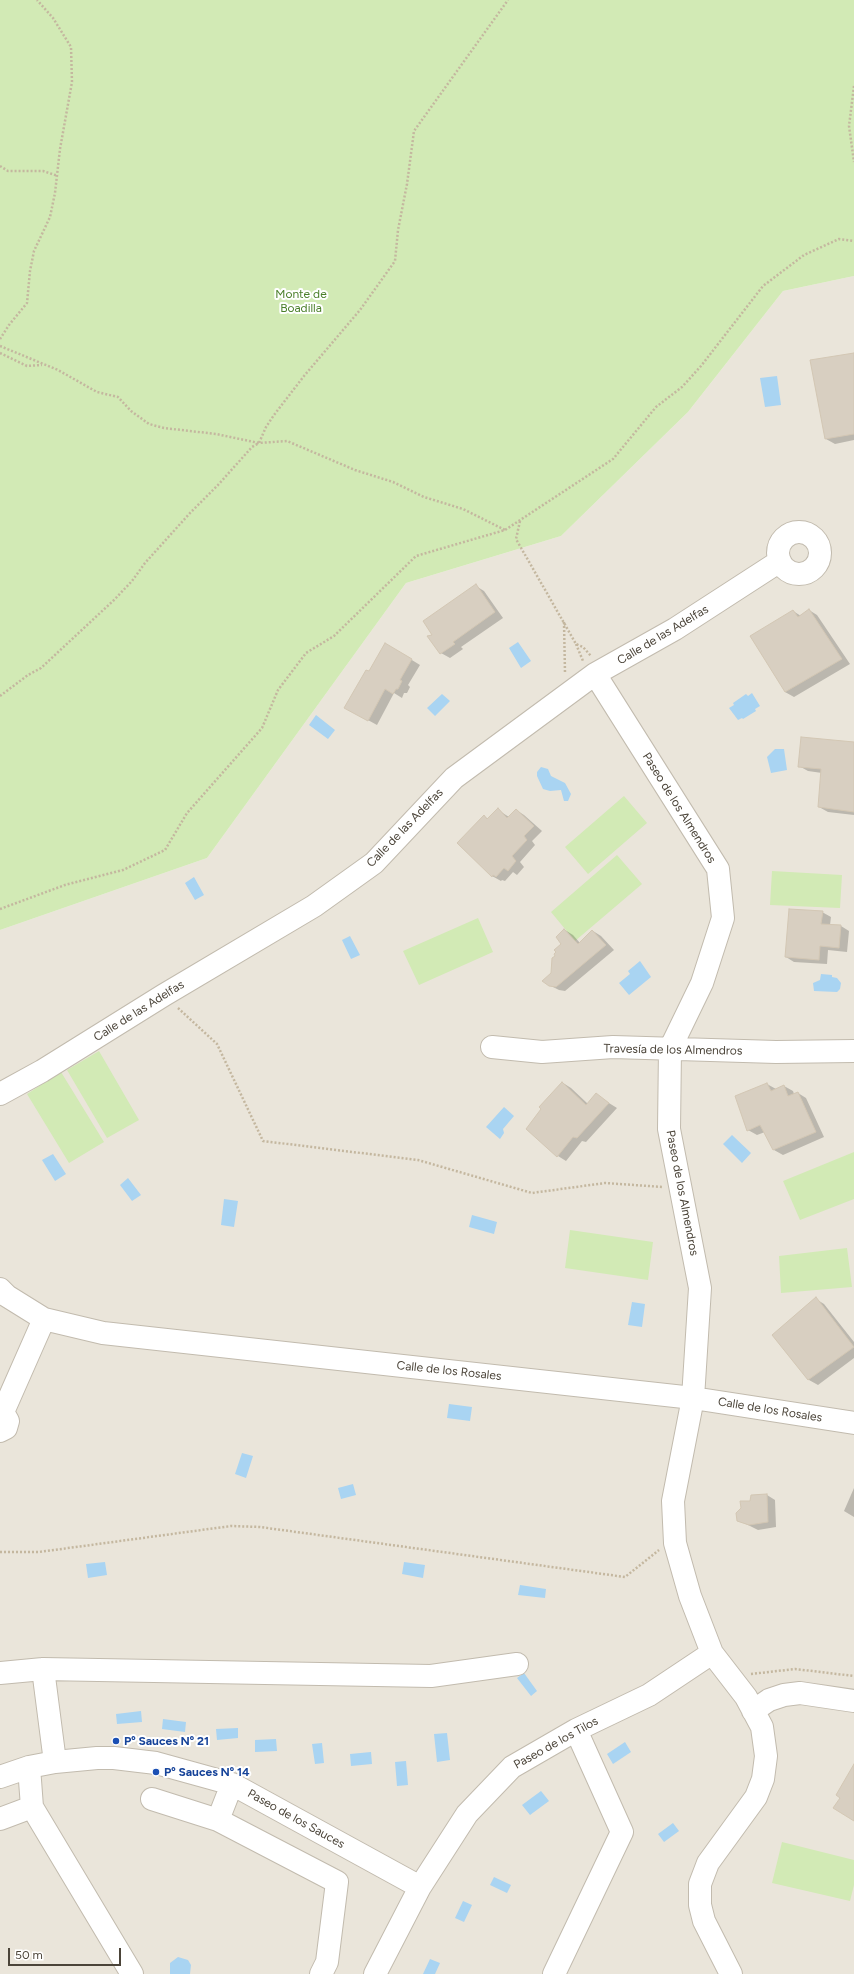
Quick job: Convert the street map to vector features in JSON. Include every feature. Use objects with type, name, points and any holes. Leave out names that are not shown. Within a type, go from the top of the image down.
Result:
[{"type":"street","name":"Calle de las Adelfas","points":[[0,1094],[42,1071],[164,995],[314,906],[374,863],[454,778],[600,671],[675,629],[780,561]]},
{"type":"street","name":"Paseo de los Almendros","points":[[600,671],[718,869],[722,918],[702,983],[670,1049],[668,1129],[700,1288],[693,1398],[673,1501],[675,1537],[690,1596],[712,1653],[746,1697],[762,1726],[766,1756],[763,1779],[756,1797],[731,1834],[708,1862],[700,1884],[700,1904],[704,1921],[731,1974]]},
{"type":"street","name":"Travesía de los Almendros","points":[[492,1047],[542,1052],[614,1047],[776,1052],[854,1051]]},
{"type":"street","name":"Calle de los Rosales","points":[[0,1289],[7,1296],[44,1319],[103,1333],[693,1398],[854,1423]]},
{"type":"street","points":[[1,1418],[44,1319]]},
{"type":"street","name":"Paseo de los Tilos","points":[[375,1974],[420,1887],[467,1814],[512,1766],[576,1730],[649,1695],[712,1653]]},
{"type":"street","points":[[0,1673],[43,1669],[431,1676],[517,1664]]},
{"type":"street","points":[[43,1669],[55,1762]]},
{"type":"street","points":[[753,1711],[769,1700],[800,1692],[854,1701]]},
{"type":"street","points":[[554,1974],[622,1832],[576,1730]]},
{"type":"street","name":"Paseo de los Sauces","points":[[0,1777],[29,1767],[55,1762],[114,1758],[156,1763],[232,1784],[420,1887]]},
{"type":"street","points":[[29,1767],[32,1807],[132,1974]]},
{"type":"street","points":[[218,1820],[232,1784]]},
{"type":"street","points":[[152,1799],[218,1820],[337,1882],[327,1962],[321,1974]]},
{"type":"street","points":[[0,1819],[32,1807]]},
{"type":"path","points":[[0,339],[9,325],[27,303],[30,270],[34,251],[50,216],[58,176],[60,149],[72,82],[71,47],[54,18],[37,0]]},
{"type":"path","points":[[0,696],[28,674],[41,668],[114,600],[190,513],[218,486],[252,447],[259,443],[274,415],[308,371],[346,328],[395,260],[398,230],[407,184],[414,131],[508,0]]},
{"type":"path","points":[[854,86],[849,126],[854,162]]},
{"type":"path","points":[[0,166],[8,171],[43,171],[58,176]]},
{"type":"path","points":[[0,909],[64,885],[122,870],[165,850],[188,813],[262,728],[278,690],[306,653],[334,636],[416,556],[505,530],[613,459],[656,407],[682,387],[701,366],[763,286],[804,255],[839,239],[854,241]]},
{"type":"path","points":[[0,346],[44,365],[98,392],[118,397],[132,412],[150,424],[164,428],[216,434],[259,443],[287,441],[356,470],[393,482],[424,497],[463,509],[505,530]]},
{"type":"path","points":[[0,353],[27,366],[44,365]]},
{"type":"path","points":[[521,520],[516,539],[576,644],[583,647],[600,671]]},
{"type":"path","points":[[564,622],[565,696]]},
{"type":"path","points":[[164,995],[217,1044],[264,1141],[418,1160],[532,1193],[605,1183],[681,1188]]},
{"type":"path","points":[[0,1552],[39,1552],[231,1526],[260,1527],[625,1577],[675,1537]]},
{"type":"path","points":[[734,1681],[754,1673],[795,1669],[854,1676]]},
{"type":"shaded area","points":[[854,276],[854,1974],[0,1974],[0,930],[207,858],[406,583],[561,536],[688,412],[783,291]]},
{"type":"green space","name":"Monte de Boadilla","points":[[0,0],[854,0],[854,276],[783,291],[688,412],[561,536],[406,583],[207,858],[0,930]]},
{"type":"green space","points":[[624,796],[647,823],[588,874],[565,847]]},
{"type":"green space","points":[[617,855],[642,884],[575,941],[551,912]]},
{"type":"green space","points":[[772,871],[842,875],[840,908],[770,905]]},
{"type":"green space","points":[[478,918],[493,952],[419,985],[403,951]]},
{"type":"green space","points":[[99,1051],[139,1120],[107,1138],[67,1070]]},
{"type":"green space","points":[[61,1072],[104,1142],[69,1163],[27,1094]]},
{"type":"green space","points":[[854,1152],[854,1199],[800,1220],[783,1181]]},
{"type":"green space","points":[[570,1230],[653,1242],[648,1280],[565,1268]]},
{"type":"green space","points":[[847,1248],[852,1287],[781,1293],[779,1256]]},
{"type":"green space","points":[[782,1842],[854,1860],[854,1885],[850,1901],[772,1883]]},
{"type":"water","points":[[777,376],[781,405],[765,407],[760,378]]},
{"type":"water","points":[[518,642],[531,661],[521,668],[509,648]]},
{"type":"water","points":[[752,693],[760,706],[755,709],[756,711],[743,719],[738,720],[729,708],[734,705],[733,703],[746,694],[748,696]]},
{"type":"water","points":[[442,694],[450,701],[435,716],[427,708]]},
{"type":"water","points":[[316,715],[335,730],[328,739],[309,725]]},
{"type":"water","points":[[775,749],[784,749],[787,770],[771,773],[767,757]]},
{"type":"water","points":[[541,767],[548,769],[551,776],[565,783],[571,794],[568,801],[564,801],[561,790],[550,791],[543,789],[537,776],[537,772]]},
{"type":"water","points":[[194,877],[204,895],[195,900],[185,883]]},
{"type":"water","points":[[350,936],[360,955],[351,959],[342,940]]},
{"type":"water","points":[[640,961],[651,977],[629,995],[619,983],[630,974],[628,971]]},
{"type":"water","points":[[821,974],[832,975],[832,977],[837,978],[841,983],[840,989],[837,992],[814,991],[813,983],[820,980]]},
{"type":"water","points":[[504,1107],[514,1116],[503,1129],[504,1133],[500,1139],[486,1127]]},
{"type":"water","points":[[732,1135],[751,1153],[742,1163],[723,1144]]},
{"type":"water","points":[[53,1154],[66,1174],[55,1181],[42,1160]]},
{"type":"water","points":[[128,1178],[141,1195],[132,1201],[120,1185]]},
{"type":"water","points":[[224,1199],[238,1201],[234,1227],[221,1225]]},
{"type":"water","points":[[472,1215],[497,1222],[494,1234],[469,1227]]},
{"type":"water","points":[[632,1302],[645,1304],[642,1327],[628,1325]]},
{"type":"water","points":[[449,1404],[472,1407],[470,1421],[447,1418]]},
{"type":"water","points":[[242,1453],[253,1456],[246,1478],[235,1474]]},
{"type":"water","points":[[353,1484],[356,1495],[341,1499],[338,1488]]},
{"type":"water","points":[[105,1562],[107,1575],[88,1578],[86,1564]]},
{"type":"water","points":[[404,1562],[425,1565],[423,1578],[402,1574]]},
{"type":"water","points":[[520,1585],[546,1589],[545,1598],[518,1595]]},
{"type":"water","points":[[524,1673],[537,1691],[531,1696],[517,1678]]},
{"type":"water","points":[[141,1711],[142,1722],[117,1724],[116,1714]]},
{"type":"water","points":[[163,1719],[186,1722],[185,1732],[162,1729]]},
{"type":"water","points":[[238,1728],[238,1738],[217,1740],[216,1729]]},
{"type":"water","points":[[447,1733],[450,1760],[437,1762],[434,1734]]},
{"type":"water","points":[[276,1739],[277,1751],[255,1752],[255,1740]]},
{"type":"water","points":[[625,1742],[631,1752],[613,1764],[607,1754]]},
{"type":"water","points":[[322,1743],[324,1763],[315,1764],[312,1744]]},
{"type":"water","points":[[371,1752],[372,1764],[351,1766],[350,1754]]},
{"type":"water","points":[[406,1761],[408,1785],[397,1786],[395,1762]]},
{"type":"water","points":[[541,1791],[549,1801],[530,1815],[522,1805]]},
{"type":"water","points":[[673,1823],[679,1831],[664,1842],[658,1834]]},
{"type":"water","points":[[494,1877],[511,1885],[507,1893],[490,1885]]},
{"type":"water","points":[[463,1901],[472,1905],[464,1922],[455,1918]]},
{"type":"water","points":[[178,1957],[188,1960],[191,1965],[190,1974],[170,1974],[170,1963]]},
{"type":"water","points":[[430,1959],[440,1963],[435,1974],[423,1974]]},
{"type":"building","points":[[854,353],[854,434],[825,439],[810,360]]},
{"type":"building","points":[[476,584],[495,612],[453,642],[455,644],[440,654],[427,636],[432,635],[423,621]]},
{"type":"building","points":[[809,609],[842,659],[785,692],[750,636],[793,610],[798,617]]},
{"type":"building","points":[[385,643],[412,659],[400,680],[402,681],[398,689],[396,689],[393,694],[385,689],[368,721],[344,708],[366,670],[369,671]]},
{"type":"building","points":[[801,737],[854,742],[854,812],[818,807],[821,769],[798,767]]},
{"type":"building","points":[[498,808],[507,818],[516,809],[534,826],[524,836],[527,840],[512,856],[516,861],[508,871],[504,868],[496,877],[493,875],[492,877],[457,843],[484,815],[487,819]]},
{"type":"building","points":[[789,909],[823,911],[821,924],[841,925],[839,948],[820,946],[819,960],[785,957]]},
{"type":"building","points":[[564,929],[578,944],[592,930],[606,945],[556,987],[549,986],[542,981],[551,973],[552,958],[555,956],[554,954],[556,952],[554,950],[561,944],[556,937]]},
{"type":"building","points":[[562,1082],[586,1105],[596,1093],[609,1103],[577,1138],[573,1137],[557,1157],[526,1129],[541,1109],[539,1107]]},
{"type":"building","points":[[767,1083],[771,1091],[784,1085],[788,1096],[798,1092],[816,1132],[773,1150],[760,1125],[747,1131],[735,1096]]},
{"type":"building","points":[[816,1297],[854,1347],[808,1380],[772,1335]]},
{"type":"building","points":[[767,1494],[768,1522],[749,1525],[737,1521],[736,1513],[741,1508],[740,1501],[750,1501],[751,1495]]},
{"type":"building","points":[[854,1764],[854,1821],[833,1808],[840,1798],[836,1795]]},
{"type":"place","name":"Pº Sauces Nº 21","points":[[116,1741]]},
{"type":"place","name":"Pº Sauces Nº 14","points":[[156,1772]]}]
